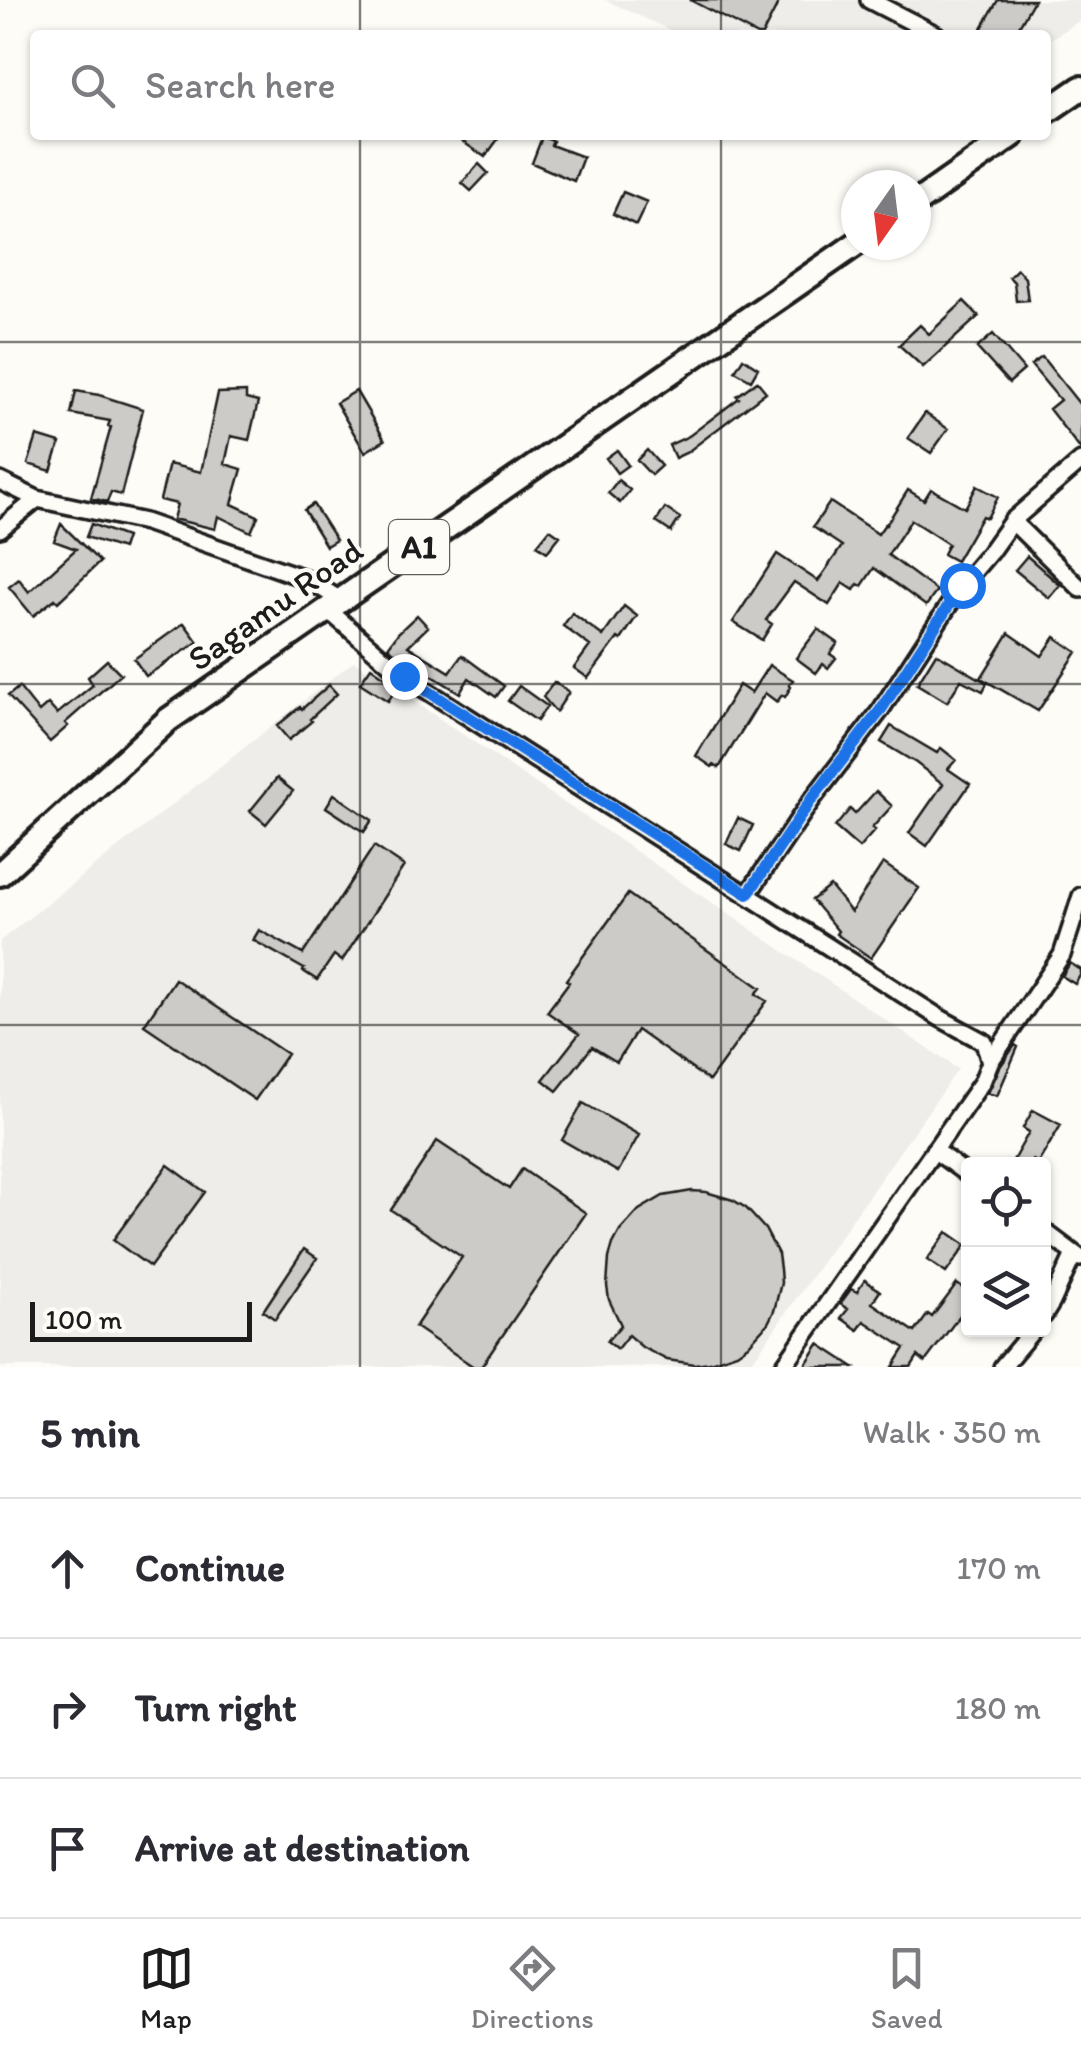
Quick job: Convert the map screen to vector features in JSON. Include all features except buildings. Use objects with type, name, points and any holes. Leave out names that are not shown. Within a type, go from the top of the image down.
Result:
[{"type":"highway","points":[[1051,109],[1081,88]]},
{"type":"highway","points":[[931,192],[1007,140]]},
{"type":"highway","name":"Sagamu Road","points":[[0,874],[168,720],[841,254]]},
{"type":"street","points":[[869,0],[928,30]]},
{"type":"street","points":[[748,894],[811,800],[880,711],[962,585],[1012,520],[1081,461]]},
{"type":"street","points":[[0,481],[36,499],[145,522],[307,579],[404,676],[940,1018],[984,1042],[990,1062]]},
{"type":"street","points":[[0,528],[36,499]]},
{"type":"street","points":[[1012,520],[1081,589]]},
{"type":"street","points":[[783,1367],[982,1082],[990,1062],[1062,956],[1081,896]]},
{"type":"street","points":[[934,1150],[961,1170]]},
{"type":"street","points":[[1051,1236],[1078,1256],[1051,1304]]},
{"type":"street","points":[[1002,1367],[1027,1337]]},
{"type":"shaded area","points":[[605,0],[1081,0],[1081,20],[1051,39],[1051,30],[670,30]]},
{"type":"shaded area","points":[[354,661],[958,1069],[748,1367],[0,1367],[0,941]]},
{"type":"route","points":[[404,676],[748,894],[811,800],[880,711],[962,585]]}]
